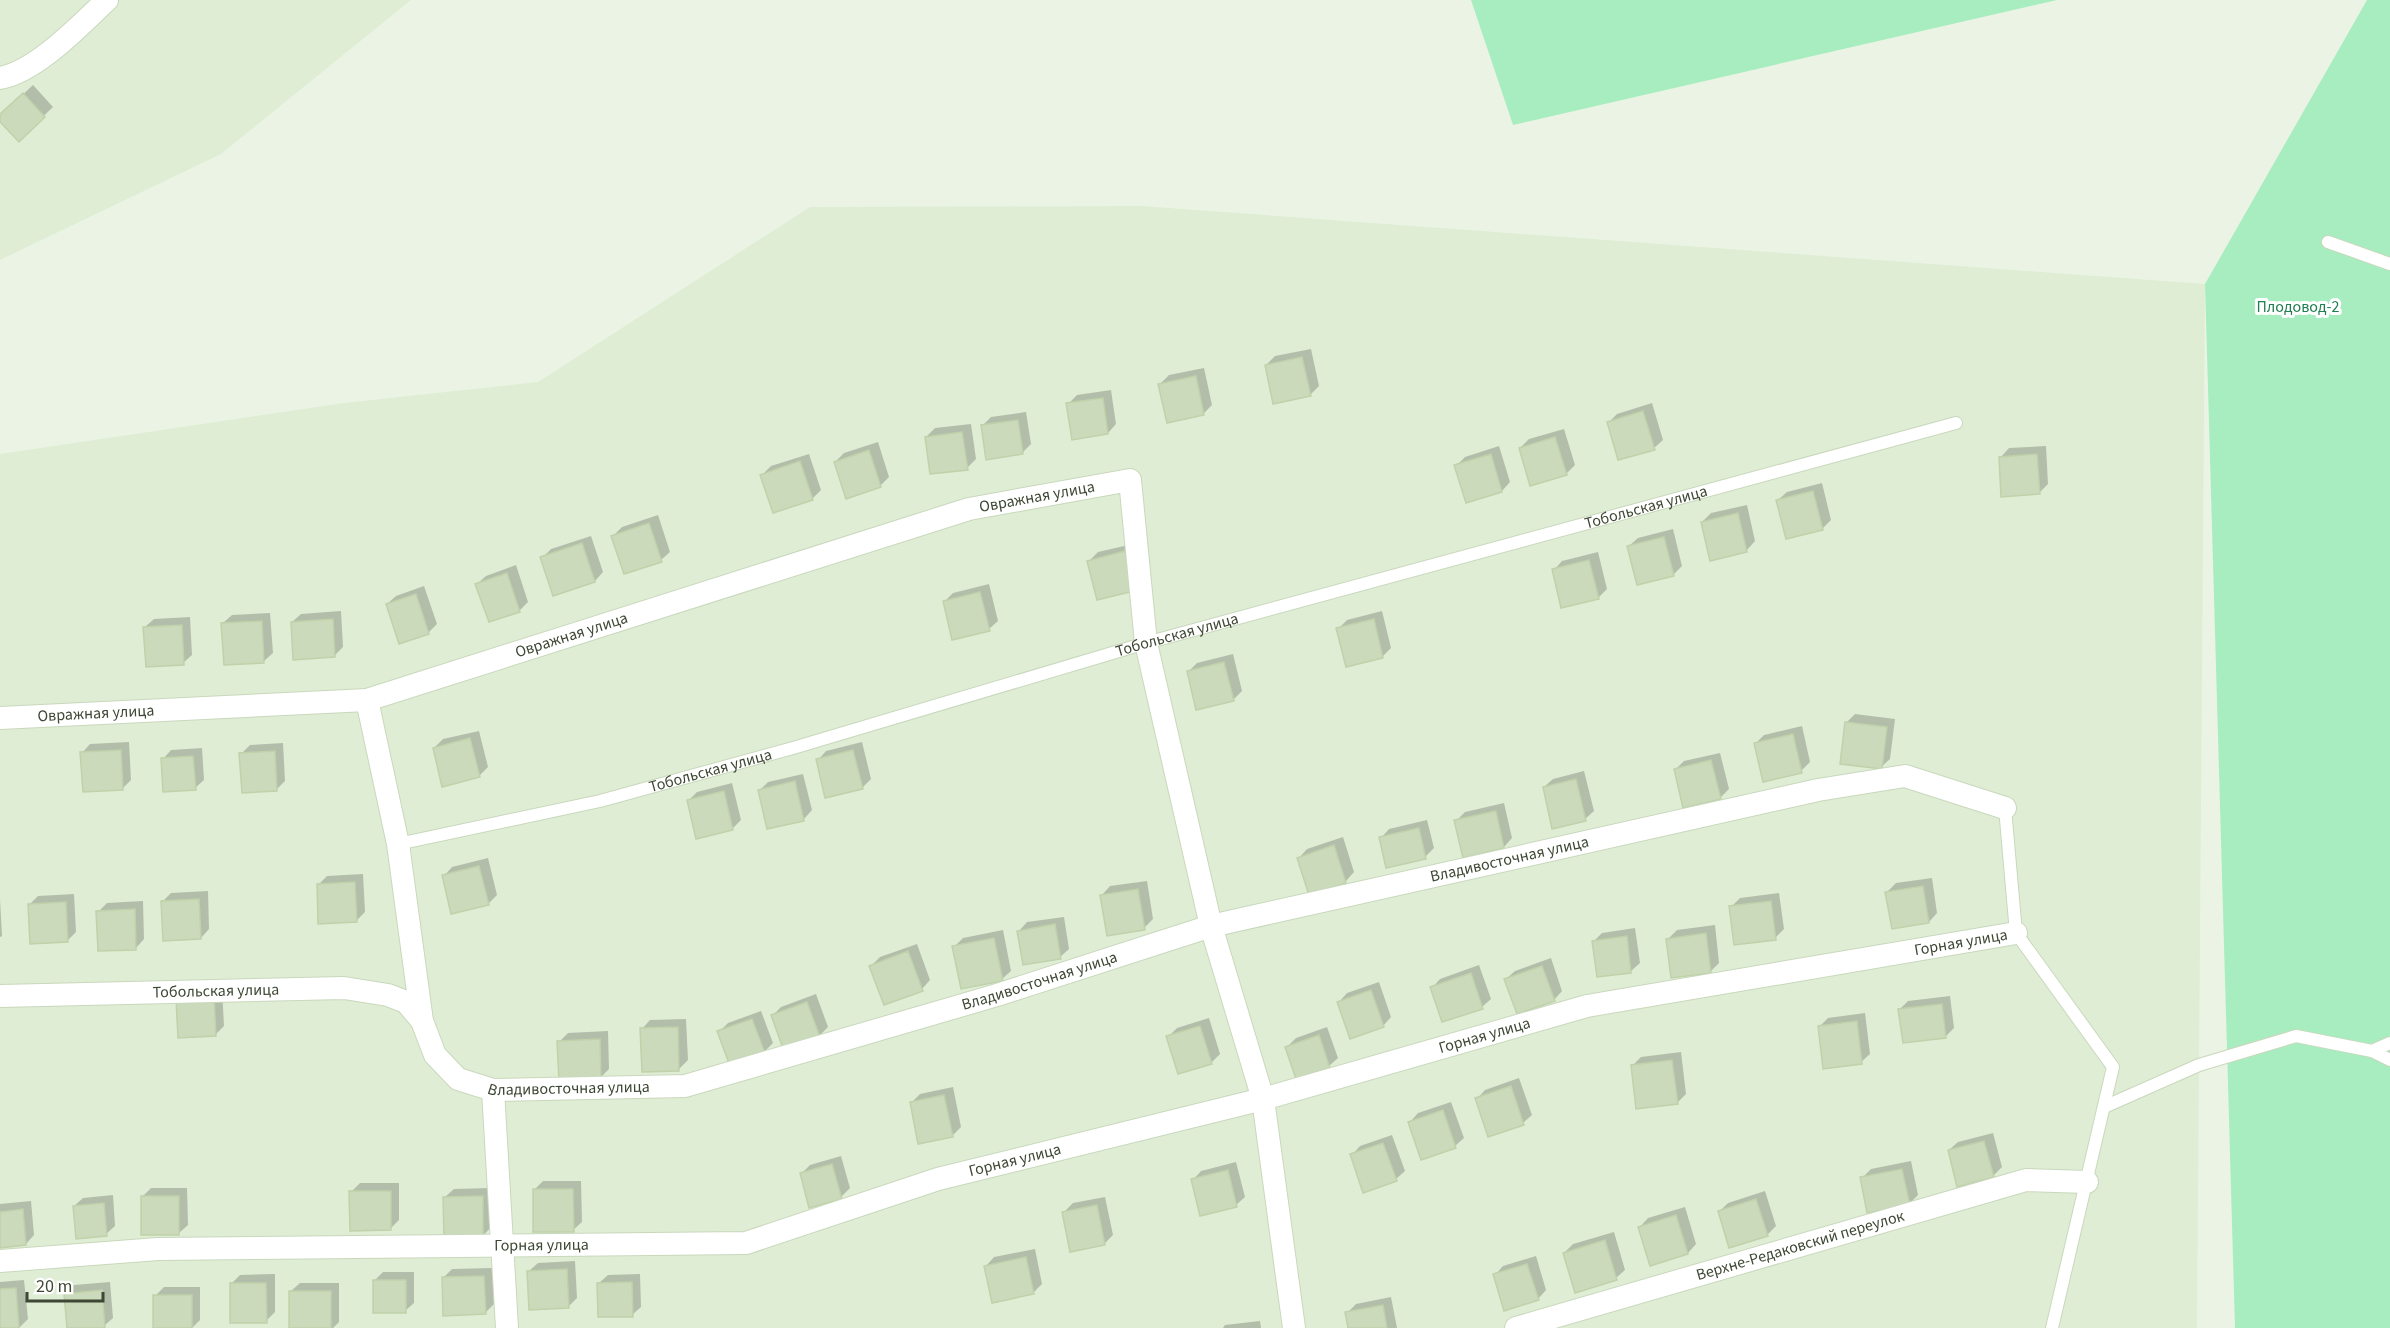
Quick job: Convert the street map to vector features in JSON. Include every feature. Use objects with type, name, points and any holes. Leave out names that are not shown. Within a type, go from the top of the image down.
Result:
[{"type":"street","points":[[0,78],[12,76],[35,62],[107,0]]},
{"type":"street","name":"Овражная улица","points":[[0,718],[367,700],[969,509],[1130,480],[1146,643]]},
{"type":"street","points":[[1146,643],[1211,926],[1263,1099],[1294,1328]]},
{"type":"street","name":"Владивосточная улица","points":[[367,700],[398,844],[422,1021],[435,1055],[458,1079],[493,1089],[685,1086],[997,995],[1211,926],[1818,790],[1905,776],[2005,808]]},
{"type":"street","name":"Горная улица","points":[[0,1261],[158,1249],[746,1243],[938,1179],[1263,1099],[1587,1006],[2016,933]]},
{"type":"street","name":"Тобольская улица","points":[[0,996],[344,988],[388,995],[406,1002],[422,1021]]},
{"type":"street","points":[[493,1089],[507,1328]]},
{"type":"street","name":"Верхне-Редаковский переулок","points":[[1516,1328],[2026,1180],[2087,1182]]},
{"type":"lane","points":[[2328,242],[2390,264]]},
{"type":"lane","name":"Тобольская улица","points":[[398,844],[600,801],[793,748],[1146,643],[1956,423]]},
{"type":"lane","points":[[2005,808],[2016,933],[2113,1066],[2052,1328]]},
{"type":"lane","points":[[2104,1107],[2199,1065],[2296,1036],[2372,1051],[2390,1060]]},
{"type":"lane","points":[[2372,1051],[2390,1043]]},
{"type":"shaded area","points":[[0,0],[411,0],[221,154],[0,260]]},
{"type":"shaded area","points":[[1142,206],[2205,284],[2197,1328],[0,1328],[0,454],[344,403],[538,382],[810,207]]},
{"type":"green space","points":[[1471,0],[2057,0],[1513,125]]},
{"type":"green space","name":"Плодовод-2","points":[[2367,0],[2390,0],[2390,1328],[2235,1328],[2205,284]]},
{"type":"building","points":[[23,93],[45,117],[19,142],[0,122],[0,114]]},
{"type":"building","points":[[1302,357],[1311,396],[1273,404],[1265,365]]},
{"type":"building","points":[[1196,376],[1204,415],[1167,423],[1158,384]]},
{"type":"building","points":[[1103,398],[1108,434],[1072,440],[1066,403]]},
{"type":"building","points":[[1643,411],[1655,450],[1618,460],[1607,422]]},
{"type":"building","points":[[1018,420],[1023,454],[986,460],[981,425]]},
{"type":"building","points":[[962,432],[968,470],[930,474],[925,437]]},
{"type":"building","points":[[1555,437],[1567,475],[1530,486],[1519,448]]},
{"type":"building","points":[[869,450],[881,487],[846,499],[834,462]]},
{"type":"building","points":[[1491,454],[1502,492],[1466,503],[1454,465]]},
{"type":"building","points":[[2037,454],[2040,494],[2001,497],[1999,457]]},
{"type":"building","points":[[800,461],[813,500],[773,513],[760,475]]},
{"type":"building","points":[[1813,491],[1823,530],[1786,539],[1776,500]]},
{"type":"building","points":[[1738,513],[1747,552],[1710,561],[1701,522]]},
{"type":"building","points":[[649,523],[662,562],[624,574],[611,536]]},
{"type":"building","points":[[1664,537],[1674,576],[1637,585],[1627,546]]},
{"type":"building","points":[[582,543],[595,582],[553,596],[540,557]]},
{"type":"building","points":[[1125,551],[1134,591],[1097,600],[1087,561]]},
{"type":"building","points":[[1589,560],[1599,599],[1561,608],[1552,569]]},
{"type":"building","points":[[507,573],[520,612],[489,622],[475,584]]},
{"type":"building","points":[[980,592],[990,631],[952,640],[943,601]]},
{"type":"building","points":[[416,594],[429,634],[399,644],[386,604]]},
{"type":"building","points":[[333,619],[335,657],[293,660],[291,622]]},
{"type":"building","points":[[1374,619],[1383,658],[1346,667],[1336,628]]},
{"type":"building","points":[[262,621],[264,663],[224,665],[221,623]]},
{"type":"building","points":[[182,625],[184,665],[146,667],[143,627]]},
{"type":"building","points":[[1224,662],[1234,701],[1196,710],[1187,671]]},
{"type":"building","points":[[1845,722],[1887,727],[1882,769],[1840,764]]},
{"type":"building","points":[[1793,734],[1802,773],[1763,782],[1754,743]]},
{"type":"building","points":[[470,738],[480,777],[442,787],[433,748]]},
{"type":"building","points":[[121,750],[123,790],[83,792],[80,752]]},
{"type":"building","points":[[853,750],[863,789],[825,798],[816,759]]},
{"type":"building","points":[[275,751],[277,791],[242,793],[239,753]]},
{"type":"building","points":[[193,756],[196,790],[163,792],[161,758]]},
{"type":"building","points":[[1711,760],[1721,799],[1683,808],[1674,769]]},
{"type":"building","points":[[1576,779],[1586,821],[1552,829],[1543,787]]},
{"type":"building","points":[[795,781],[804,821],[767,829],[758,790]]},
{"type":"building","points":[[724,791],[733,830],[696,839],[687,800]]},
{"type":"building","points":[[1496,811],[1504,848],[1463,858],[1454,820]]},
{"type":"building","points":[[1419,828],[1426,859],[1386,868],[1379,837]]},
{"type":"building","points":[[1334,845],[1346,883],[1309,895],[1297,858]]},
{"type":"building","points":[[479,866],[489,905],[451,914],[442,875]]},
{"type":"building","points":[[355,882],[357,922],[318,924],[317,884]]},
{"type":"building","points":[[1923,886],[1929,923],[1892,929],[1885,892]]},
{"type":"building","points":[[1138,889],[1145,930],[1107,936],[1100,895]]},
{"type":"building","points":[[199,899],[201,939],[163,941],[161,901]]},
{"type":"building","points":[[1771,901],[1776,940],[1734,945],[1729,906]]},
{"type":"building","points":[[66,902],[68,942],[30,944],[28,904]]},
{"type":"building","points":[[135,909],[136,950],[98,951],[96,911]]},
{"type":"building","points":[[1055,924],[1061,959],[1023,965],[1017,931]]},
{"type":"building","points":[[1706,933],[1711,973],[1671,978],[1666,939]]},
{"type":"building","points":[[1627,936],[1631,973],[1597,977],[1592,941]]},
{"type":"building","points":[[994,938],[1003,981],[961,989],[952,946]]},
{"type":"building","points":[[908,951],[923,991],[884,1005],[869,966]]},
{"type":"building","points":[[1542,966],[1555,1001],[1517,1014],[1504,979]]},
{"type":"building","points":[[1471,973],[1483,1009],[1442,1022],[1430,987]]},
{"type":"building","points":[[1371,990],[1384,1027],[1350,1039],[1337,1002]]},
{"type":"building","points":[[214,996],[216,1036],[178,1038],[176,998]]},
{"type":"building","points":[[807,1002],[820,1037],[784,1051],[771,1015]]},
{"type":"building","points":[[1942,1004],[1946,1038],[1903,1043],[1898,1009]]},
{"type":"building","points":[[752,1019],[765,1053],[730,1066],[717,1031]]},
{"type":"building","points":[[1857,1021],[1862,1064],[1823,1069],[1818,1026]]},
{"type":"building","points":[[1200,1026],[1212,1064],[1178,1074],[1166,1036]]},
{"type":"building","points":[[678,1027],[679,1071],[642,1072],[640,1028]]},
{"type":"building","points":[[1319,1035],[1330,1068],[1296,1079],[1285,1047]]},
{"type":"building","points":[[600,1039],[601,1079],[559,1081],[557,1041]]},
{"type":"building","points":[[1672,1060],[1678,1104],[1636,1109],[1631,1065]]},
{"type":"building","points":[[1511,1086],[1524,1125],[1488,1137],[1475,1098]]},
{"type":"building","points":[[944,1095],[953,1137],[918,1144],[910,1102]]},
{"type":"building","points":[[1443,1110],[1456,1148],[1421,1160],[1408,1122]]},
{"type":"building","points":[[1984,1141],[1994,1177],[1957,1187],[1948,1150]]},
{"type":"building","points":[[1383,1143],[1397,1181],[1363,1193],[1350,1154]]},
{"type":"building","points":[[832,1164],[842,1199],[809,1208],[800,1173]]},
{"type":"building","points":[[1902,1169],[1910,1205],[1867,1213],[1860,1177]]},
{"type":"building","points":[[1228,1170],[1237,1207],[1200,1216],[1191,1179]]},
{"type":"building","points":[[533,1189],[573,1189],[574,1232],[533,1232]]},
{"type":"building","points":[[349,1191],[391,1191],[391,1230],[350,1231]]},
{"type":"building","points":[[141,1196],[179,1196],[179,1235],[141,1235]]},
{"type":"building","points":[[483,1196],[483,1237],[444,1237],[443,1197]]},
{"type":"building","points":[[1756,1199],[1768,1236],[1729,1248],[1718,1211]]},
{"type":"building","points":[[104,1203],[107,1236],[76,1239],[73,1206]]},
{"type":"building","points":[[1097,1205],[1105,1245],[1070,1252],[1062,1212]]},
{"type":"building","points":[[23,1209],[26,1245],[0,1248],[0,1212]]},
{"type":"building","points":[[1676,1215],[1688,1254],[1650,1266],[1638,1227]]},
{"type":"building","points":[[1605,1240],[1617,1280],[1575,1293],[1563,1253]]},
{"type":"building","points":[[1026,1257],[1034,1294],[992,1303],[984,1266]]},
{"type":"building","points":[[1527,1264],[1539,1300],[1504,1311],[1493,1274]]},
{"type":"building","points":[[567,1269],[569,1308],[529,1310],[527,1271]]},
{"type":"building","points":[[484,1276],[486,1314],[443,1316],[442,1277]]},
{"type":"building","points":[[373,1280],[406,1280],[406,1313],[373,1313]]},
{"type":"building","points":[[632,1282],[633,1317],[598,1317],[597,1283]]},
{"type":"building","points":[[230,1283],[266,1283],[267,1323],[230,1323]]},
{"type":"building","points":[[16,1288],[19,1328],[0,1328],[0,1289]]},
{"type":"building","points":[[102,1290],[105,1328],[67,1328],[64,1294]]},
{"type":"building","points":[[289,1291],[331,1291],[331,1328],[289,1328]]},
{"type":"building","points":[[153,1295],[192,1295],[192,1328],[153,1328]]},
{"type":"building","points":[[1383,1305],[1387,1328],[1348,1328],[1345,1312]]}]
